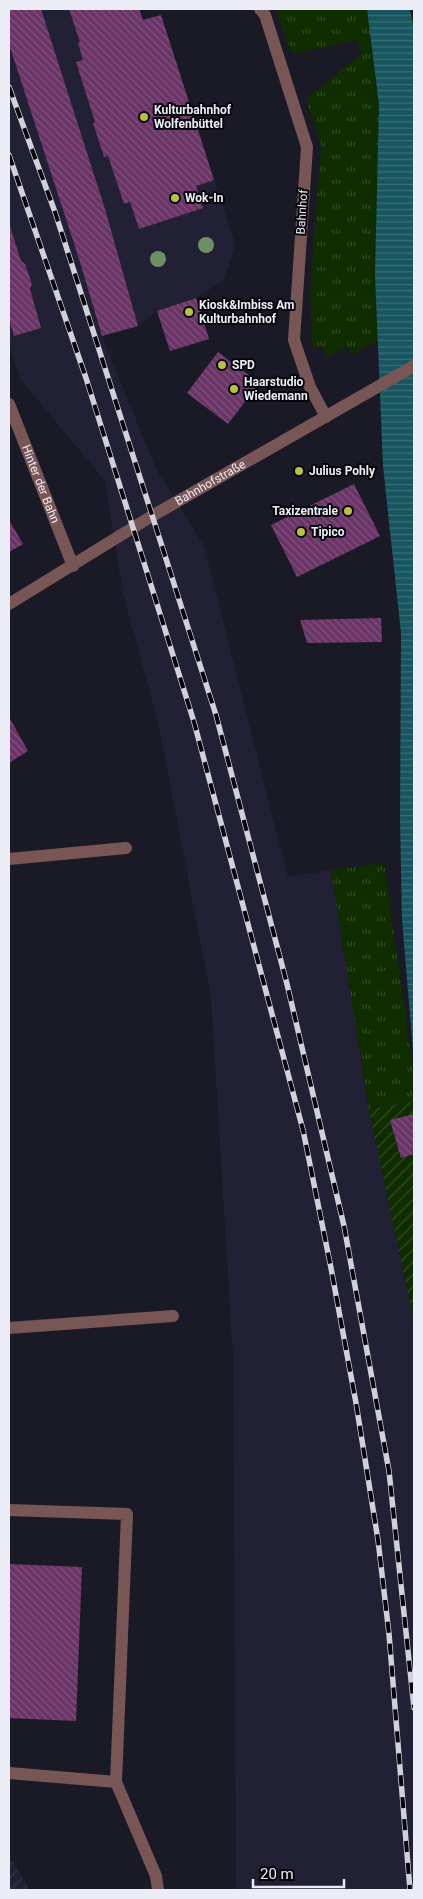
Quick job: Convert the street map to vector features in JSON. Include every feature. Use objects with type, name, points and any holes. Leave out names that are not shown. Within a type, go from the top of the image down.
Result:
[{"type":"street","name":"Bahnhof","points":[[260,9],[265,15],[307,147],[294,340],[310,387],[326,417]]},
{"type":"street","name":"Bahnhofstraße","points":[[9,604],[152,516],[414,366]]},
{"type":"street","name":"Hinter der Bahn","points":[[9,404],[73,566]]},
{"type":"street","points":[[9,859],[126,848]]},
{"type":"street","points":[[9,1328],[173,1316]]},
{"type":"street","points":[[9,1510],[127,1514],[116,1782],[156,1876],[158,1890]]},
{"type":"street","points":[[9,1773],[116,1782]]},
{"type":"shaded area","points":[[9,9],[139,9],[143,20],[161,15],[235,244],[224,280],[196,298],[157,311],[138,326],[102,336],[156,469],[204,546],[288,877],[331,870],[369,1110],[414,1322],[414,1890],[236,1890],[233,1358],[211,998],[158,722],[123,594],[105,481],[21,380],[9,345]]},
{"type":"shaded area","points":[[9,1856],[30,1890],[9,1890]]},
{"type":"green space","points":[[275,9],[408,9],[412,18],[414,17],[414,319],[352,355],[347,346],[327,357],[321,345],[313,350],[310,296],[321,144],[306,99],[362,53],[357,40],[292,54]]},
{"type":"green space","points":[[384,863],[414,1076],[414,1101],[369,1110],[331,870]]},
{"type":"green space","points":[[414,1101],[414,1322],[369,1110]]},
{"type":"water","points":[[367,9],[410,9],[414,30],[414,1062],[402,920],[400,818],[401,633],[383,466],[375,274],[379,104]]},
{"type":"building","points":[[9,9],[41,9],[105,209],[138,326],[102,336],[9,44]]},
{"type":"building","name":"Kulturbahnhof Wolfenbüttel","points":[[69,9],[139,9],[143,20],[161,15],[214,180],[196,186],[203,208],[139,229],[130,202],[124,204],[108,156],[104,157],[93,123],[95,122],[76,62],[83,60],[78,43],[80,42]]},
{"type":"building","points":[[9,223],[21,261],[25,264],[32,284],[30,289],[41,328],[14,336],[9,319]]},
{"type":"building","points":[[196,298],[209,339],[170,351],[157,311]]},
{"type":"building","points":[[218,352],[259,383],[228,424],[187,393]]},
{"type":"building","points":[[354,484],[380,536],[297,577],[271,525]]},
{"type":"building","points":[[9,520],[23,544],[9,552]]},
{"type":"building","points":[[381,618],[382,642],[307,643],[300,620]]},
{"type":"building","points":[[9,717],[28,751],[9,763]]},
{"type":"building","points":[[414,1114],[414,1154],[401,1158],[390,1120]]},
{"type":"building","points":[[9,1564],[82,1567],[76,1721],[9,1718]]},
{"type":"railway","points":[[9,87],[55,212],[216,715],[287,984],[344,1226],[389,1471],[414,1708]]},
{"type":"railway","points":[[9,155],[86,378],[194,722],[303,1130],[356,1403],[378,1540],[389,1634],[410,1890]]},
{"type":"place","name":"Kulturbahnhof Wolfenbüttel","points":[[144,117]]},
{"type":"place","name":"Wok-In","points":[[175,198]]},
{"type":"place","name":"Kiosk&Imbiss Am Kulturbahnhof","points":[[189,312]]},
{"type":"place","name":"SPD","points":[[222,365]]},
{"type":"place","name":"Haarstudio Wiedemann","points":[[234,389]]},
{"type":"place","name":"Julius Pohly","points":[[299,471]]},
{"type":"place","name":"Taxizentrale","points":[[348,511]]},
{"type":"place","name":"Tipico","points":[[301,532]]}]
